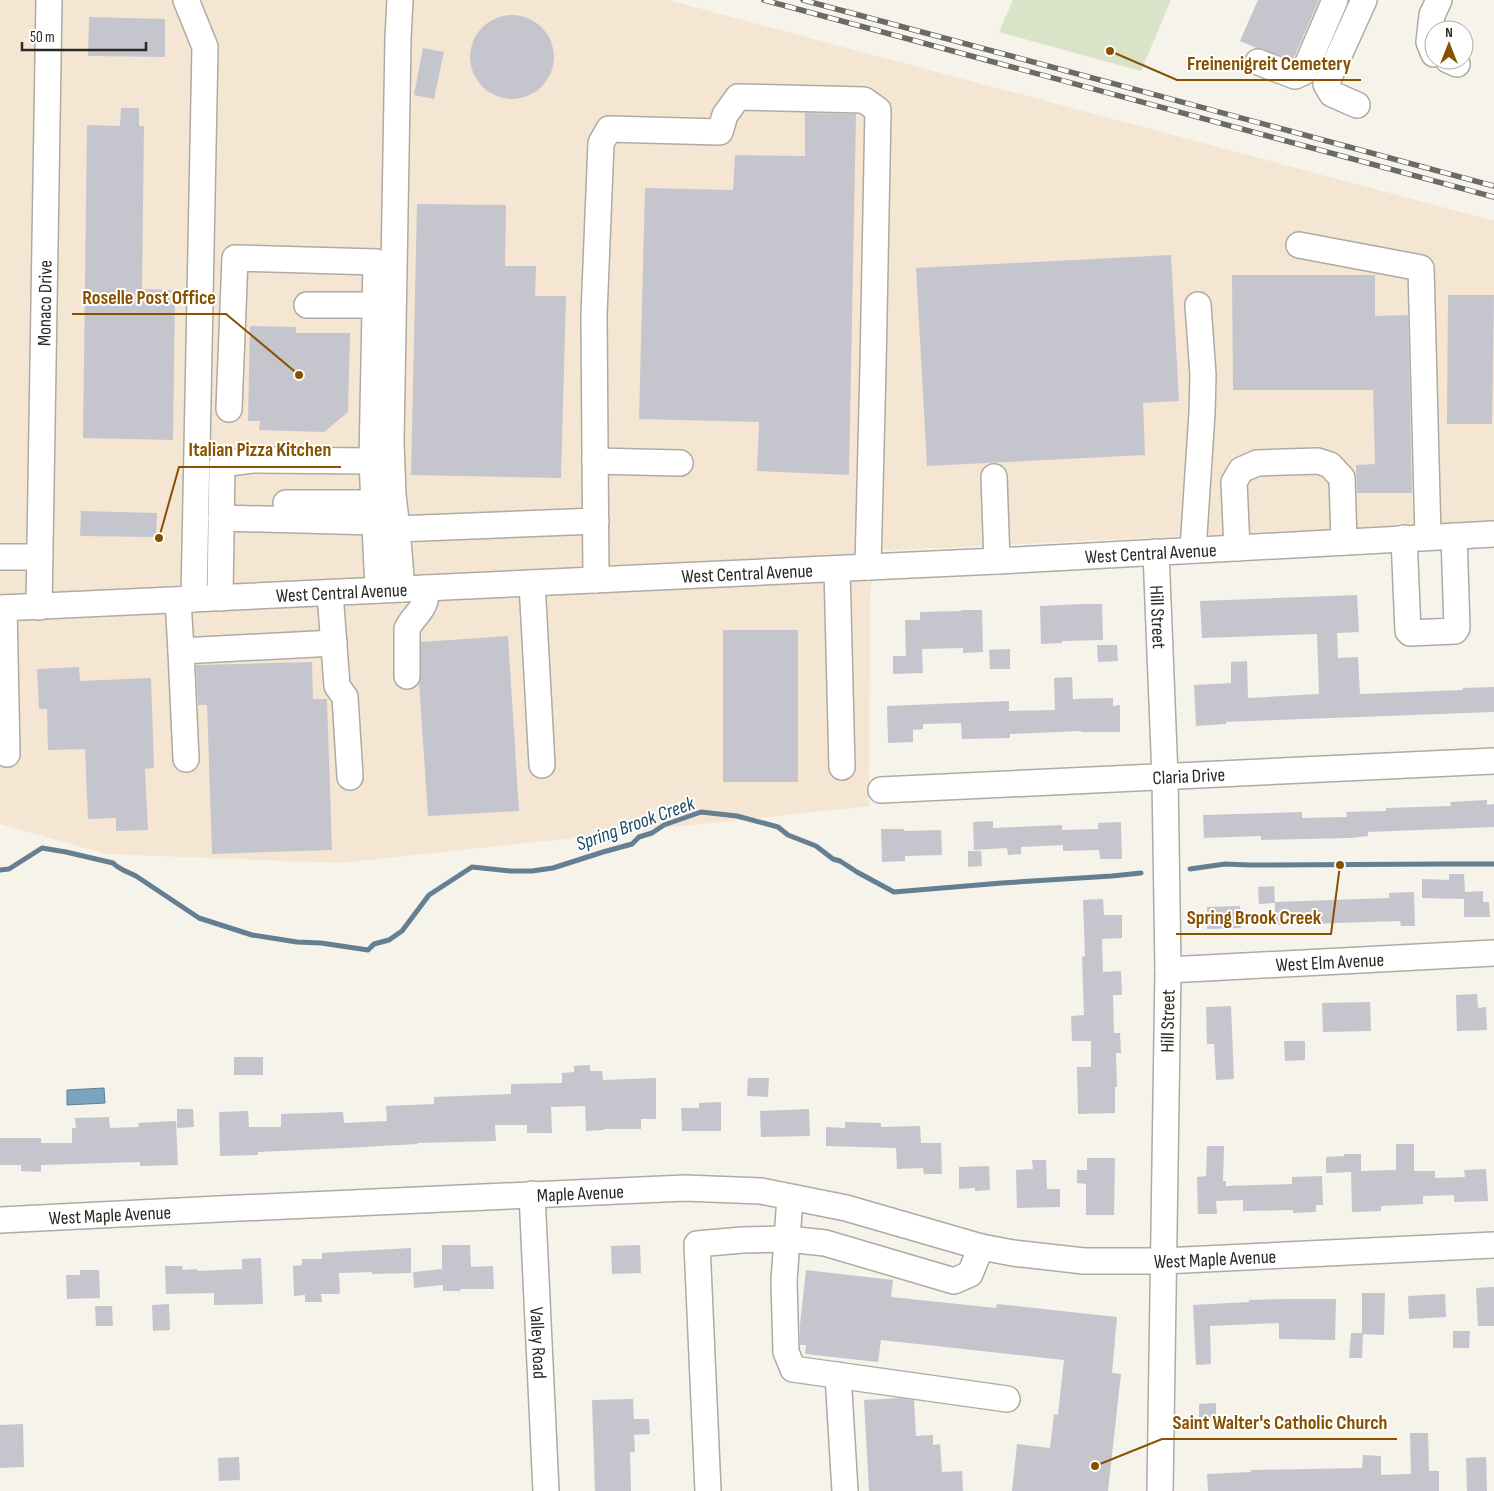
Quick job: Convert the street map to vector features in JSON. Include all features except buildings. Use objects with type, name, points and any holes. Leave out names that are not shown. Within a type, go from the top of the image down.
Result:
[{"type":"street","name":"Monaco Drive","points":[[39,607],[49,0]]},
{"type":"street","points":[[186,0],[205,47],[186,600],[181,651],[186,759]]},
{"type":"street","points":[[400,0],[391,442],[393,495],[382,518],[414,589],[425,602],[410,622],[408,629],[408,676]]},
{"type":"street","points":[[1258,62],[1296,76],[1304,72],[1335,0]]},
{"type":"street","points":[[1357,105],[1332,94],[1326,84],[1364,0]]},
{"type":"street","points":[[1431,20],[1439,0]]},
{"type":"street","points":[[596,580],[594,315],[601,143],[609,129],[720,132],[725,115],[738,96],[864,100],[878,110],[874,366],[868,567]]},
{"type":"street","points":[[1298,245],[1421,268],[1416,538],[1408,630],[1410,633],[1455,631],[1457,628],[1454,536]]},
{"type":"street","points":[[228,408],[235,258],[376,262],[372,461],[382,518],[378,590]]},
{"type":"street","points":[[307,305],[375,304]]},
{"type":"street","points":[[1193,550],[1203,375],[1198,305]]},
{"type":"street","points":[[220,598],[222,464],[252,460],[372,461]]},
{"type":"street","points":[[595,461],[680,463]]},
{"type":"street","points":[[1237,548],[1234,482],[1241,470],[1257,463],[1318,461],[1330,465],[1342,478],[1344,542]]},
{"type":"street","points":[[994,477],[997,561]]},
{"type":"street","points":[[221,510],[382,518],[596,521]]},
{"type":"street","name":"West Central Avenue","points":[[2,608],[997,561],[1494,534]]},
{"type":"street","name":"Hill Street","points":[[1156,552],[1165,776],[1168,970],[1160,1491]]},
{"type":"street","points":[[0,557],[40,557]]},
{"type":"street","points":[[837,568],[842,767]]},
{"type":"street","points":[[532,583],[542,765]]},
{"type":"street","points":[[330,593],[337,686],[346,697],[350,777]]},
{"type":"street","points":[[2,608],[7,754]]},
{"type":"street","points":[[181,651],[334,644]]},
{"type":"street","name":"Claria Drive","points":[[881,790],[1494,761]]},
{"type":"street","name":"West Elm Avenue","points":[[1168,970],[1494,953]]},
{"type":"street","name":"Maple Avenue","points":[[219,1209],[685,1188],[761,1192],[846,1208],[937,1234]]},
{"type":"street","name":"Valley Road","points":[[532,1194],[546,1491]]},
{"type":"street","points":[[790,1198],[784,1282],[786,1352],[793,1369],[1007,1399]]},
{"type":"street","name":"West Maple Avenue","points":[[0,1220],[219,1209]]},
{"type":"street","name":"West Maple Avenue","points":[[937,1234],[981,1247],[1013,1253],[1084,1261],[1163,1261],[1494,1244]]},
{"type":"street","points":[[708,1491],[697,1244],[742,1240],[788,1239],[825,1242],[954,1282],[970,1274],[981,1247]]},
{"type":"street","points":[[838,1375],[844,1491]]},
{"type":"shaded area","points":[[0,0],[668,0],[1494,221],[1494,521],[878,551],[870,592],[869,806],[340,863],[106,854],[0,824]]},
{"type":"green space","points":[[1013,0],[1171,0],[1141,71],[999,32]]},
{"type":"water","points":[[104,1088],[105,1103],[67,1105],[67,1090]]},
{"type":"waterway","name":"Spring Brook Creek","points":[[0,870],[9,869],[42,848],[66,852],[113,863],[199,918],[252,935],[368,950],[374,944],[389,940],[402,931],[429,895],[472,867],[511,871],[553,868],[632,844],[639,837],[652,833],[664,825],[701,812],[737,816],[778,827],[788,835],[816,846],[833,859],[840,861],[894,892],[1141,873]]},
{"type":"waterway","name":"Spring Brook Creek","points":[[1190,869],[1225,864],[1494,864]]},
{"type":"railway","points":[[764,0],[1494,197]]},
{"type":"railway","points":[[803,0],[1494,186]]},
{"type":"place","name":"Freinenigreit Cemetery","points":[[1110,51]]},
{"type":"place","name":"Roselle Post Office","points":[[299,375]]},
{"type":"place","name":"Italian Pizza Kitchen","points":[[159,538]]},
{"type":"place","name":"Spring Brook Creek","points":[[1340,865]]},
{"type":"place","name":"Saint Walter's Catholic Church","points":[[1095,1466]]}]
